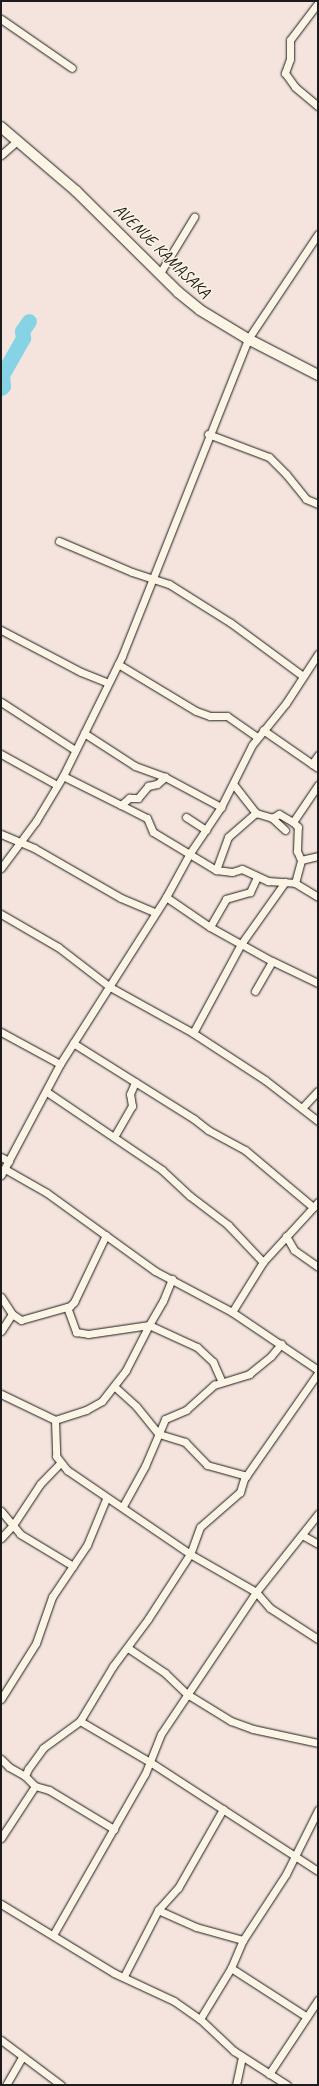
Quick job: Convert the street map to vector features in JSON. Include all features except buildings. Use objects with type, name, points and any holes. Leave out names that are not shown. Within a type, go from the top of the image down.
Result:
[{"type":"street","points":[[318,2],[290,40],[290,58],[285,73],[295,87],[318,106]]},
{"type":"street","points":[[1,19],[72,68]]},
{"type":"street","name":"AVENUE KAMASAKA","points":[[1,127],[76,191],[200,310],[248,339],[318,375]]},
{"type":"street","points":[[1,155],[17,141]]},
{"type":"street","points":[[160,273],[194,217]]},
{"type":"street","points":[[1,868],[20,843],[63,776],[118,664],[139,619],[152,577],[208,434],[248,339],[318,234]]},
{"type":"street","points":[[208,434],[269,457],[286,474],[306,499],[318,504]]},
{"type":"street","points":[[59,541],[143,577],[152,577],[169,584],[226,619],[303,676]]},
{"type":"street","points":[[1,630],[81,672],[108,683]]},
{"type":"street","points":[[318,654],[286,703],[258,737],[234,785],[190,853],[166,897],[154,912],[110,987],[60,1064],[47,1092],[3,1172],[46,1193],[154,1271],[172,1279],[232,1312],[318,1370]]},
{"type":"street","points":[[118,664],[196,711],[210,716],[226,716],[258,737]]},
{"type":"street","points":[[1,702],[75,750]]},
{"type":"street","points":[[263,730],[315,766],[318,755]]},
{"type":"street","points":[[84,734],[134,766],[165,777],[221,806]]},
{"type":"street","points":[[1,754],[57,785]]},
{"type":"street","points":[[63,776],[147,818],[153,832],[216,870],[232,872],[242,869],[257,877],[277,882],[295,883],[318,897]]},
{"type":"street","points":[[121,805],[129,798],[138,798],[148,786],[156,784],[165,777]]},
{"type":"street","points":[[234,785],[256,813],[272,818],[285,830]]},
{"type":"street","points":[[293,822],[318,785]]},
{"type":"street","points":[[216,870],[228,837],[256,813]]},
{"type":"street","points":[[272,818],[279,814],[293,822],[298,827],[297,851],[301,860],[295,883]]},
{"type":"street","points":[[186,817],[206,830]]},
{"type":"street","points":[[1,834],[121,898],[154,912]]},
{"type":"street","points":[[301,860],[318,856]]},
{"type":"street","points":[[210,927],[226,899],[250,892],[257,877]]},
{"type":"street","points":[[193,1033],[241,944],[286,882]]},
{"type":"street","points":[[166,897],[210,927],[272,961],[318,983]]},
{"type":"street","points":[[1,914],[58,947],[110,987],[193,1033],[265,1080],[318,1121]]},
{"type":"street","points":[[255,991],[272,961]]},
{"type":"street","points":[[1,1032],[60,1064]]},
{"type":"street","points":[[73,1043],[194,1119],[208,1130],[245,1150],[315,1205],[263,1262],[232,1312]]},
{"type":"street","points":[[114,1137],[132,1106],[130,1094],[135,1082]]},
{"type":"street","points":[[302,1108],[318,1090]]},
{"type":"street","points":[[47,1092],[162,1170],[190,1196],[228,1225],[263,1262]]},
{"type":"street","points":[[1,1157],[9,1161]]},
{"type":"street","points":[[1,1297],[12,1314],[21,1320],[67,1307],[74,1302],[106,1235]]},
{"type":"street","points":[[286,1236],[294,1250],[318,1267]]},
{"type":"street","points":[[1,1394],[55,1420],[63,1420],[102,1401],[115,1387],[163,1301],[172,1279]]},
{"type":"street","points":[[67,1307],[76,1332],[88,1334],[149,1325],[198,1347],[212,1362],[222,1382]]},
{"type":"street","points":[[1,1331],[12,1314]]},
{"type":"street","points":[[123,1506],[145,1466],[165,1419],[186,1410],[214,1385],[249,1374],[271,1356],[281,1344]]},
{"type":"street","points":[[25,1776],[43,1748],[80,1721],[113,1666],[128,1648],[190,1554],[200,1527],[240,1492],[247,1476],[318,1373]]},
{"type":"street","points":[[115,1387],[136,1406],[159,1434],[185,1442],[207,1465],[247,1476]]},
{"type":"street","points":[[55,1420],[55,1449],[60,1463],[106,1499],[123,1506],[190,1554],[256,1592],[270,1608],[318,1638]]},
{"type":"street","points":[[1,1538],[13,1525],[40,1484],[60,1463]]},
{"type":"street","points":[[1,1698],[36,1643],[52,1597],[91,1538],[106,1499]]},
{"type":"street","points":[[1,1511],[27,1538],[73,1566]]},
{"type":"street","points":[[53,1935],[114,1829],[150,1762],[161,1734],[187,1694],[230,1635],[256,1592],[318,1514]]},
{"type":"street","points":[[302,1535],[318,1544]]},
{"type":"street","points":[[128,1648],[165,1673],[187,1694],[235,1723],[252,1729],[318,1743]]},
{"type":"street","points":[[80,1721],[150,1762],[296,1855],[318,1871]]},
{"type":"street","points":[[1,1759],[9,1767],[25,1776],[36,1786],[49,1790],[114,1829]]},
{"type":"street","points":[[1,1838],[36,1786]]},
{"type":"street","points":[[124,1976],[158,1910],[181,1884],[223,1809]]},
{"type":"street","points":[[200,2019],[231,1968],[243,1940],[296,1855],[318,1810]]},
{"type":"street","points":[[1,1904],[16,1915],[53,1935],[114,1973],[124,1976],[174,2002],[200,2019],[242,2057],[287,2085]]},
{"type":"street","points":[[158,1910],[196,1927],[243,1940]]},
{"type":"street","points":[[231,1968],[307,2017]]},
{"type":"street","points":[[269,2074],[318,2000]]},
{"type":"street","points":[[1,2040],[61,2085]]},
{"type":"street","points":[[6,2085],[22,2057]]},
{"type":"street","points":[[236,2085],[242,2057]]},
{"type":"waterway","points":[[1,388],[3,386],[2,375],[23,338],[22,331],[29,321]]}]
